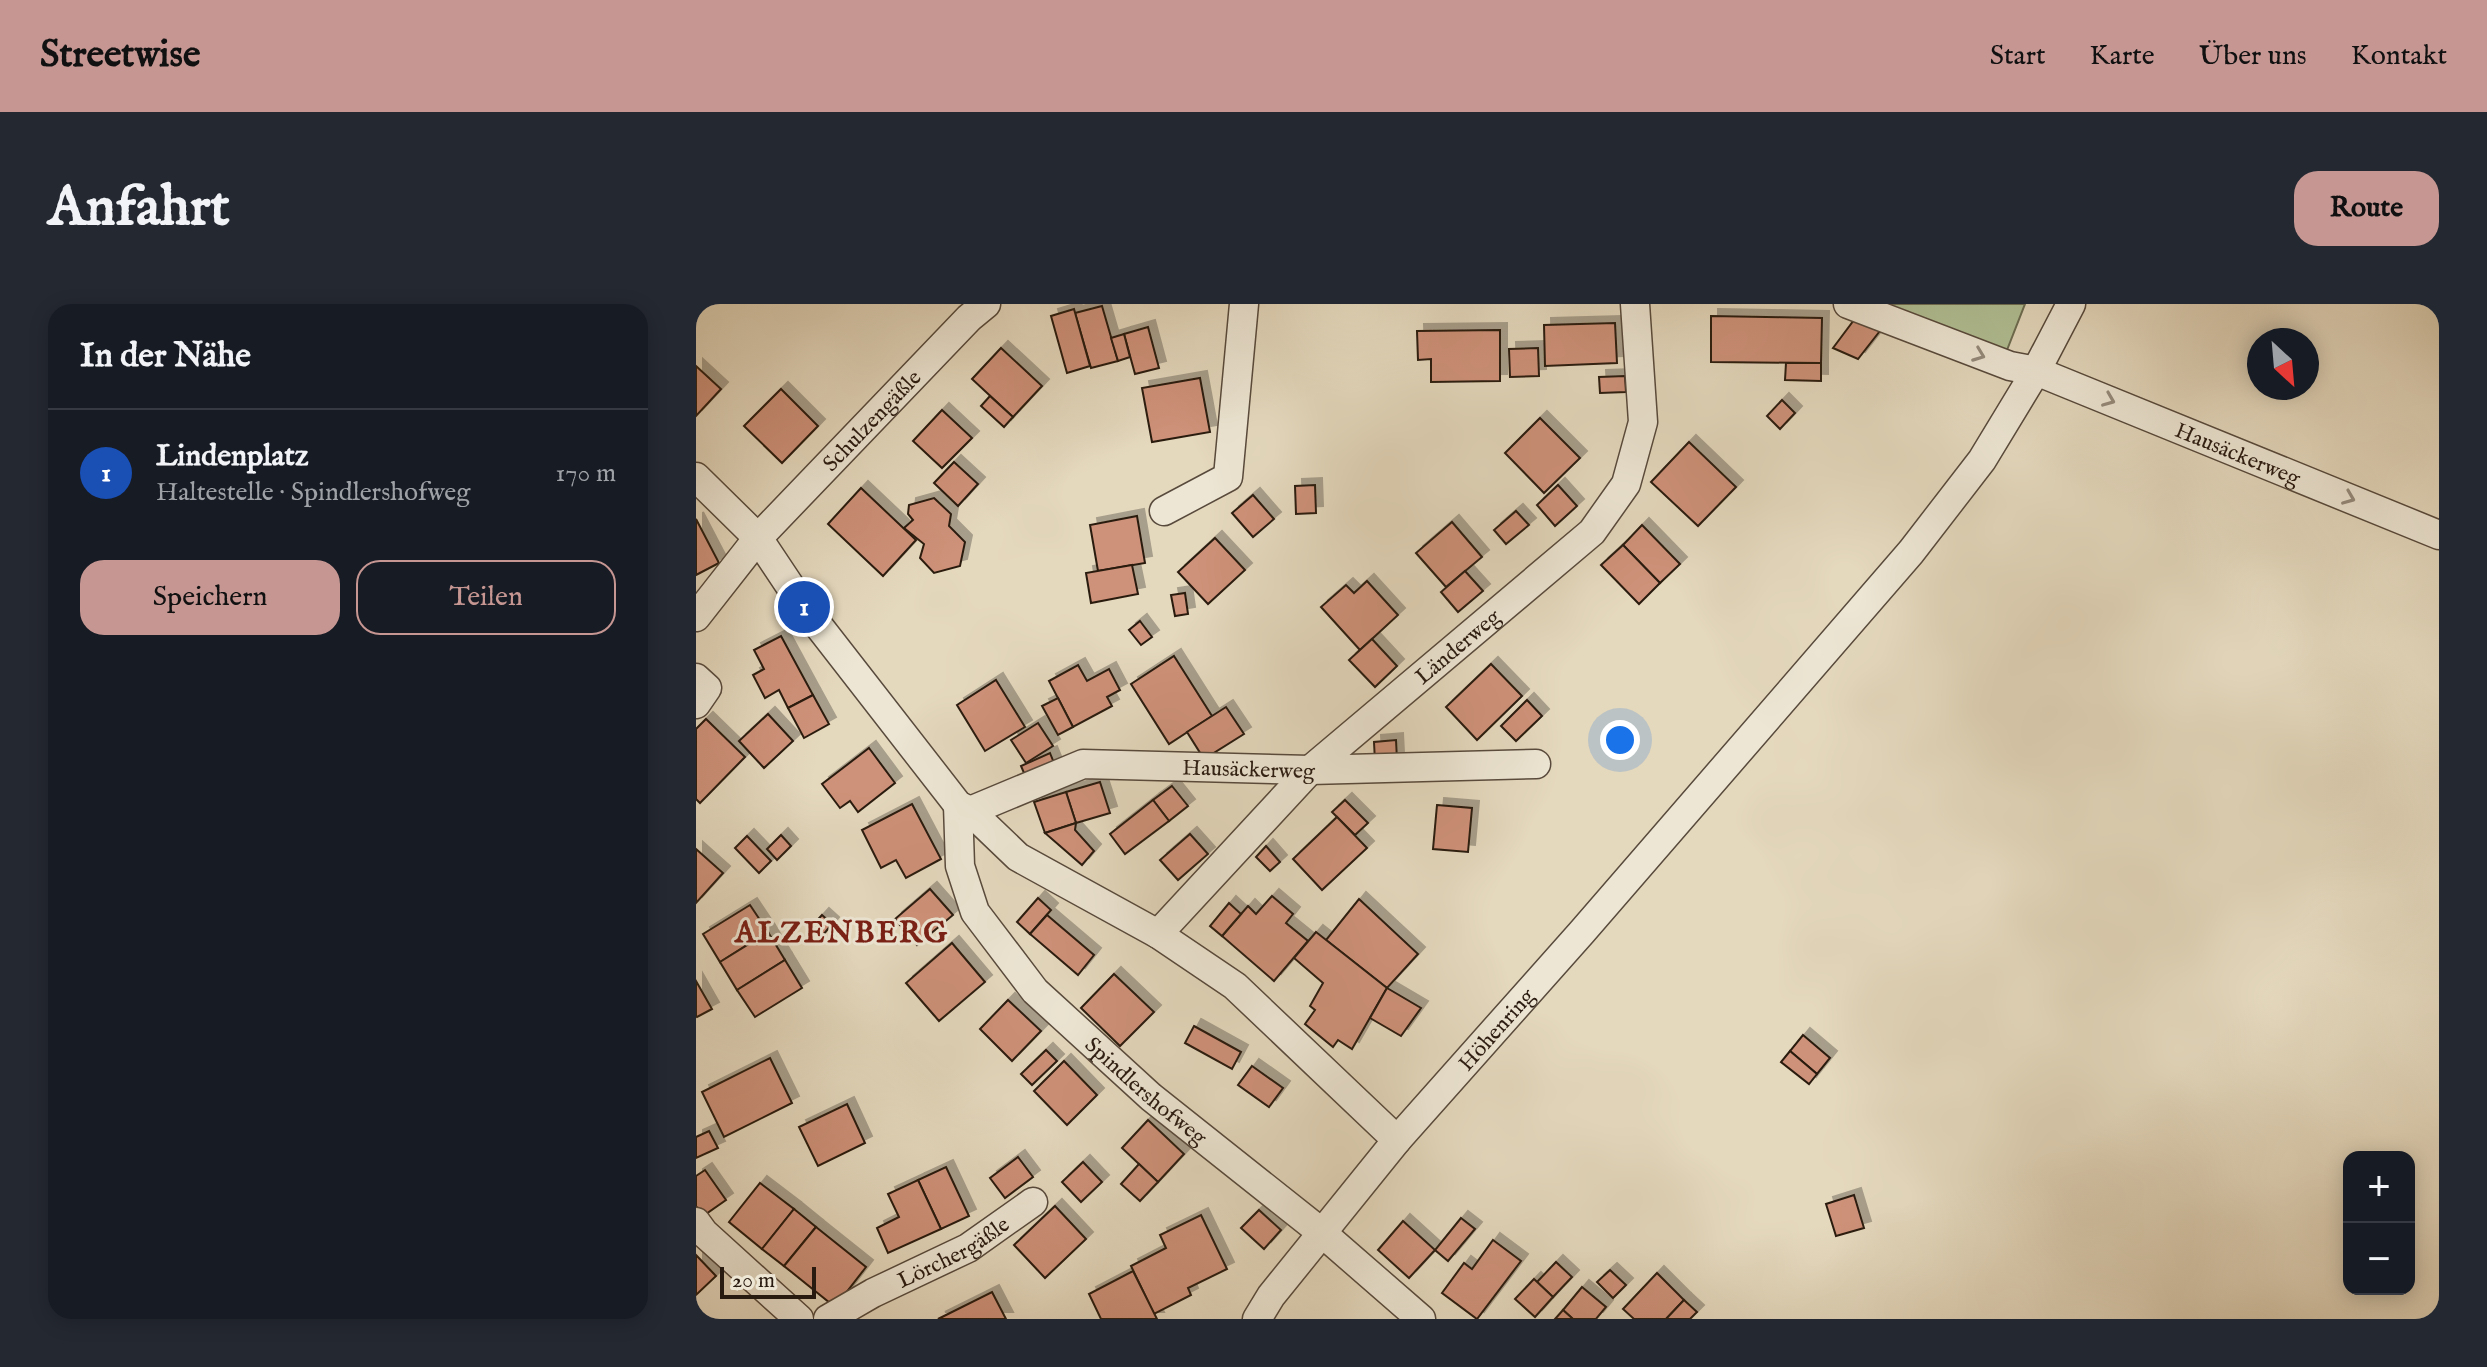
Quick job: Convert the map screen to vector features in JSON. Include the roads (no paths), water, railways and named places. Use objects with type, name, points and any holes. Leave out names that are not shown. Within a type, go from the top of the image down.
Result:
[{"type":"street","name":"Schulzengäßle","points":[[696,617],[758,538],[969,318],[986,304]]},
{"type":"street","points":[[1164,511],[1228,477],[1244,304]]},
{"type":"street","name":"Länderweg","points":[[1158,934],[1310,770],[1592,532],[1626,484],[1643,422],[1635,304]]},
{"type":"street","points":[[1848,304],[2010,366],[2036,371]]},
{"type":"street","name":"Höhenring","points":[[1257,1319],[1321,1232],[1397,1140],[1911,552],[1982,460],[2036,371],[2071,304]]},
{"type":"street","name":"Hausäckerweg","points":[[2036,371],[2439,535]]},
{"type":"street","points":[[696,477],[758,538],[804,607],[964,808],[1018,857],[1158,934],[1235,986],[1397,1140]]},
{"type":"street","points":[[696,678],[707,688],[696,704]]},
{"type":"street","name":"Hausäckerweg","points":[[964,808],[1083,764],[1310,770],[1536,764]]},
{"type":"street","name":"Spindlershofweg","points":[[964,808],[960,866],[975,912],[1035,991],[1151,1097],[1321,1232],[1421,1319]]},
{"type":"street","name":"Lörchergäßle","points":[[828,1319],[873,1293],[968,1248],[1033,1202]]},
{"type":"street","points":[[696,1222],[704,1233],[799,1319]]},
{"type":"place","name":"Lindenplatz","points":[[804,607]]},
{"type":"district","name":"ALZENBERG","points":[[842,932]]}]
